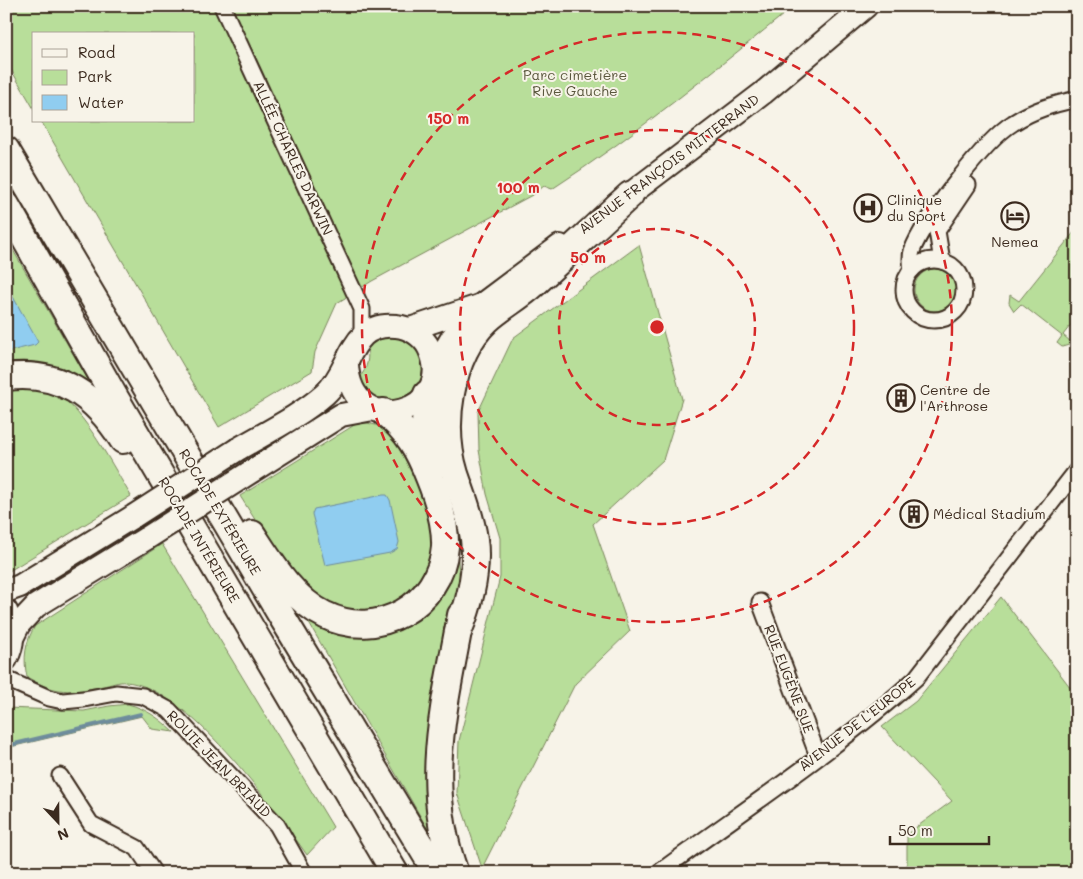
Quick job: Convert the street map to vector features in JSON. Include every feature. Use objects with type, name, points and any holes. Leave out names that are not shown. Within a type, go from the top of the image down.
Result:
[{"type":"highway","name":"ROCADE EXTÉRIEURE","points":[[6,150],[437,873]]},
{"type":"highway","points":[[458,632],[470,596],[473,578],[474,540],[464,499],[455,474],[448,433],[450,397],[458,370],[466,352],[486,321],[532,285],[630,195]]},
{"type":"highway","name":"ROCADE INTÉRIEURE","points":[[6,205],[114,396],[395,873]]},
{"type":"highway","points":[[6,377],[34,375],[52,379],[82,394],[103,413],[255,635]]},
{"type":"highway","points":[[427,394],[426,424],[428,440],[453,505],[464,543],[466,578],[440,735],[438,768],[441,822],[446,848],[455,873]]},
{"type":"highway","points":[[196,470],[240,516],[264,553],[308,605],[340,622],[361,624],[397,618],[426,596],[434,582],[443,557],[444,528],[440,510],[423,462],[407,432],[379,411]]},
{"type":"main road","name":"AVENUE FRANÇOIS MITTERRAND","points":[[427,394],[433,381],[435,367],[452,338],[480,306],[630,195],[763,93],[866,6]]},
{"type":"main road","points":[[410,329],[480,306]]},
{"type":"main road","points":[[379,411],[362,402],[353,391],[348,378],[347,365],[351,350],[362,336],[372,329],[384,326],[410,329],[428,345],[435,367]]},
{"type":"main road","points":[[6,591],[20,586],[134,516],[326,393],[347,365]]},
{"type":"main road","points":[[7,665],[13,636],[19,624],[36,606],[341,415],[356,411],[408,409],[427,394]]},
{"type":"main road","points":[[6,611],[13,636]]},
{"type":"street","name":"ALLÉE CHARLES DARWIN","points":[[222,6],[362,309],[362,336]]},
{"type":"street","points":[[912,270],[911,253],[928,222],[977,156],[1011,124],[1045,106],[1077,99]]},
{"type":"street","points":[[942,261],[937,230],[987,158],[1020,130],[1056,112],[1077,109]]},
{"type":"street","points":[[928,261],[942,261],[956,269],[964,282],[965,292],[957,311],[939,320],[920,317],[908,305],[904,290],[906,279],[912,270],[928,261]]},
{"type":"street","name":"ALLÉE CHARLES DARWIN","points":[[362,309],[384,326]]},
{"type":"street","name":"AVENUE DE L'EUROPE","points":[[658,873],[818,756],[893,699],[916,678],[1077,470]]},
{"type":"street","name":"RUE EUGÈNE SUE","points":[[760,602],[818,756]]},
{"type":"street","points":[[7,665],[21,685]]},
{"type":"street","name":"ROUTE JEAN BRIAUD","points":[[7,665],[21,685],[36,694],[63,700],[116,693],[142,696],[169,710],[277,824],[304,873]]},
{"type":"street","points":[[60,776],[92,824],[137,848],[154,873]]},
{"type":"green space","name":"Parc cimetière Rive Gauche","points":[[6,6],[794,6],[645,124],[552,189],[544,186],[534,194],[372,281],[337,303],[315,352],[312,371],[219,427],[42,122],[195,122],[195,32],[32,32],[32,106],[6,61]]},
{"type":"green space","points":[[1075,231],[1077,317],[1063,335],[1071,342],[1069,345],[1062,347],[1057,343],[1062,336],[1021,304],[1014,311],[1009,303],[1010,295],[1019,301]]},
{"type":"green space","points":[[6,238],[98,397],[6,368]]},
{"type":"green space","points":[[639,245],[682,399],[663,460],[593,524],[630,631],[575,684],[482,868],[457,793],[459,741],[500,577],[500,538],[487,494],[479,450],[478,412],[513,338]]},
{"type":"green space","points":[[939,269],[947,272],[953,278],[956,290],[953,302],[947,308],[931,311],[923,308],[917,302],[914,286],[917,278],[923,272]]},
{"type":"green space","points":[[380,337],[406,341],[420,352],[424,368],[419,384],[408,396],[393,402],[376,397],[359,378],[367,363],[367,346]]},
{"type":"green space","points":[[30,389],[47,392],[67,402],[88,426],[131,496],[6,573],[6,390]]},
{"type":"green space","points":[[367,423],[380,426],[393,433],[429,502],[435,534],[426,581],[393,610],[351,615],[315,600],[280,559],[240,496],[356,424]]},
{"type":"green space","points":[[456,540],[460,583],[438,847],[302,611],[378,632]]},
{"type":"green space","points":[[162,544],[333,827],[307,855],[251,780],[226,752],[200,725],[174,704],[149,688],[125,682],[82,690],[64,691],[46,687],[27,677],[26,651],[29,638],[35,626]]},
{"type":"green space","points":[[1001,597],[1077,696],[1077,873],[907,873],[907,834],[952,801],[882,727],[916,701]]},
{"type":"green space","points":[[128,704],[153,715],[174,732],[152,729],[142,716],[6,748],[6,708],[84,711]]},
{"type":"water","points":[[6,284],[38,342],[35,345],[6,352]]},
{"type":"water","points":[[387,495],[390,500],[399,542],[397,549],[390,553],[325,565],[312,514],[314,509]]},
{"type":"waterway","points":[[6,746],[141,714]]},
{"type":"place","name":"Clinique du Sport","points":[[868,208]]},
{"type":"place","name":"Nemea","points":[[1015,216]]},
{"type":"place","name":"Centre de l'Arthrose","points":[[901,398]]},
{"type":"place","name":"Médical Stadium","points":[[914,514]]}]
